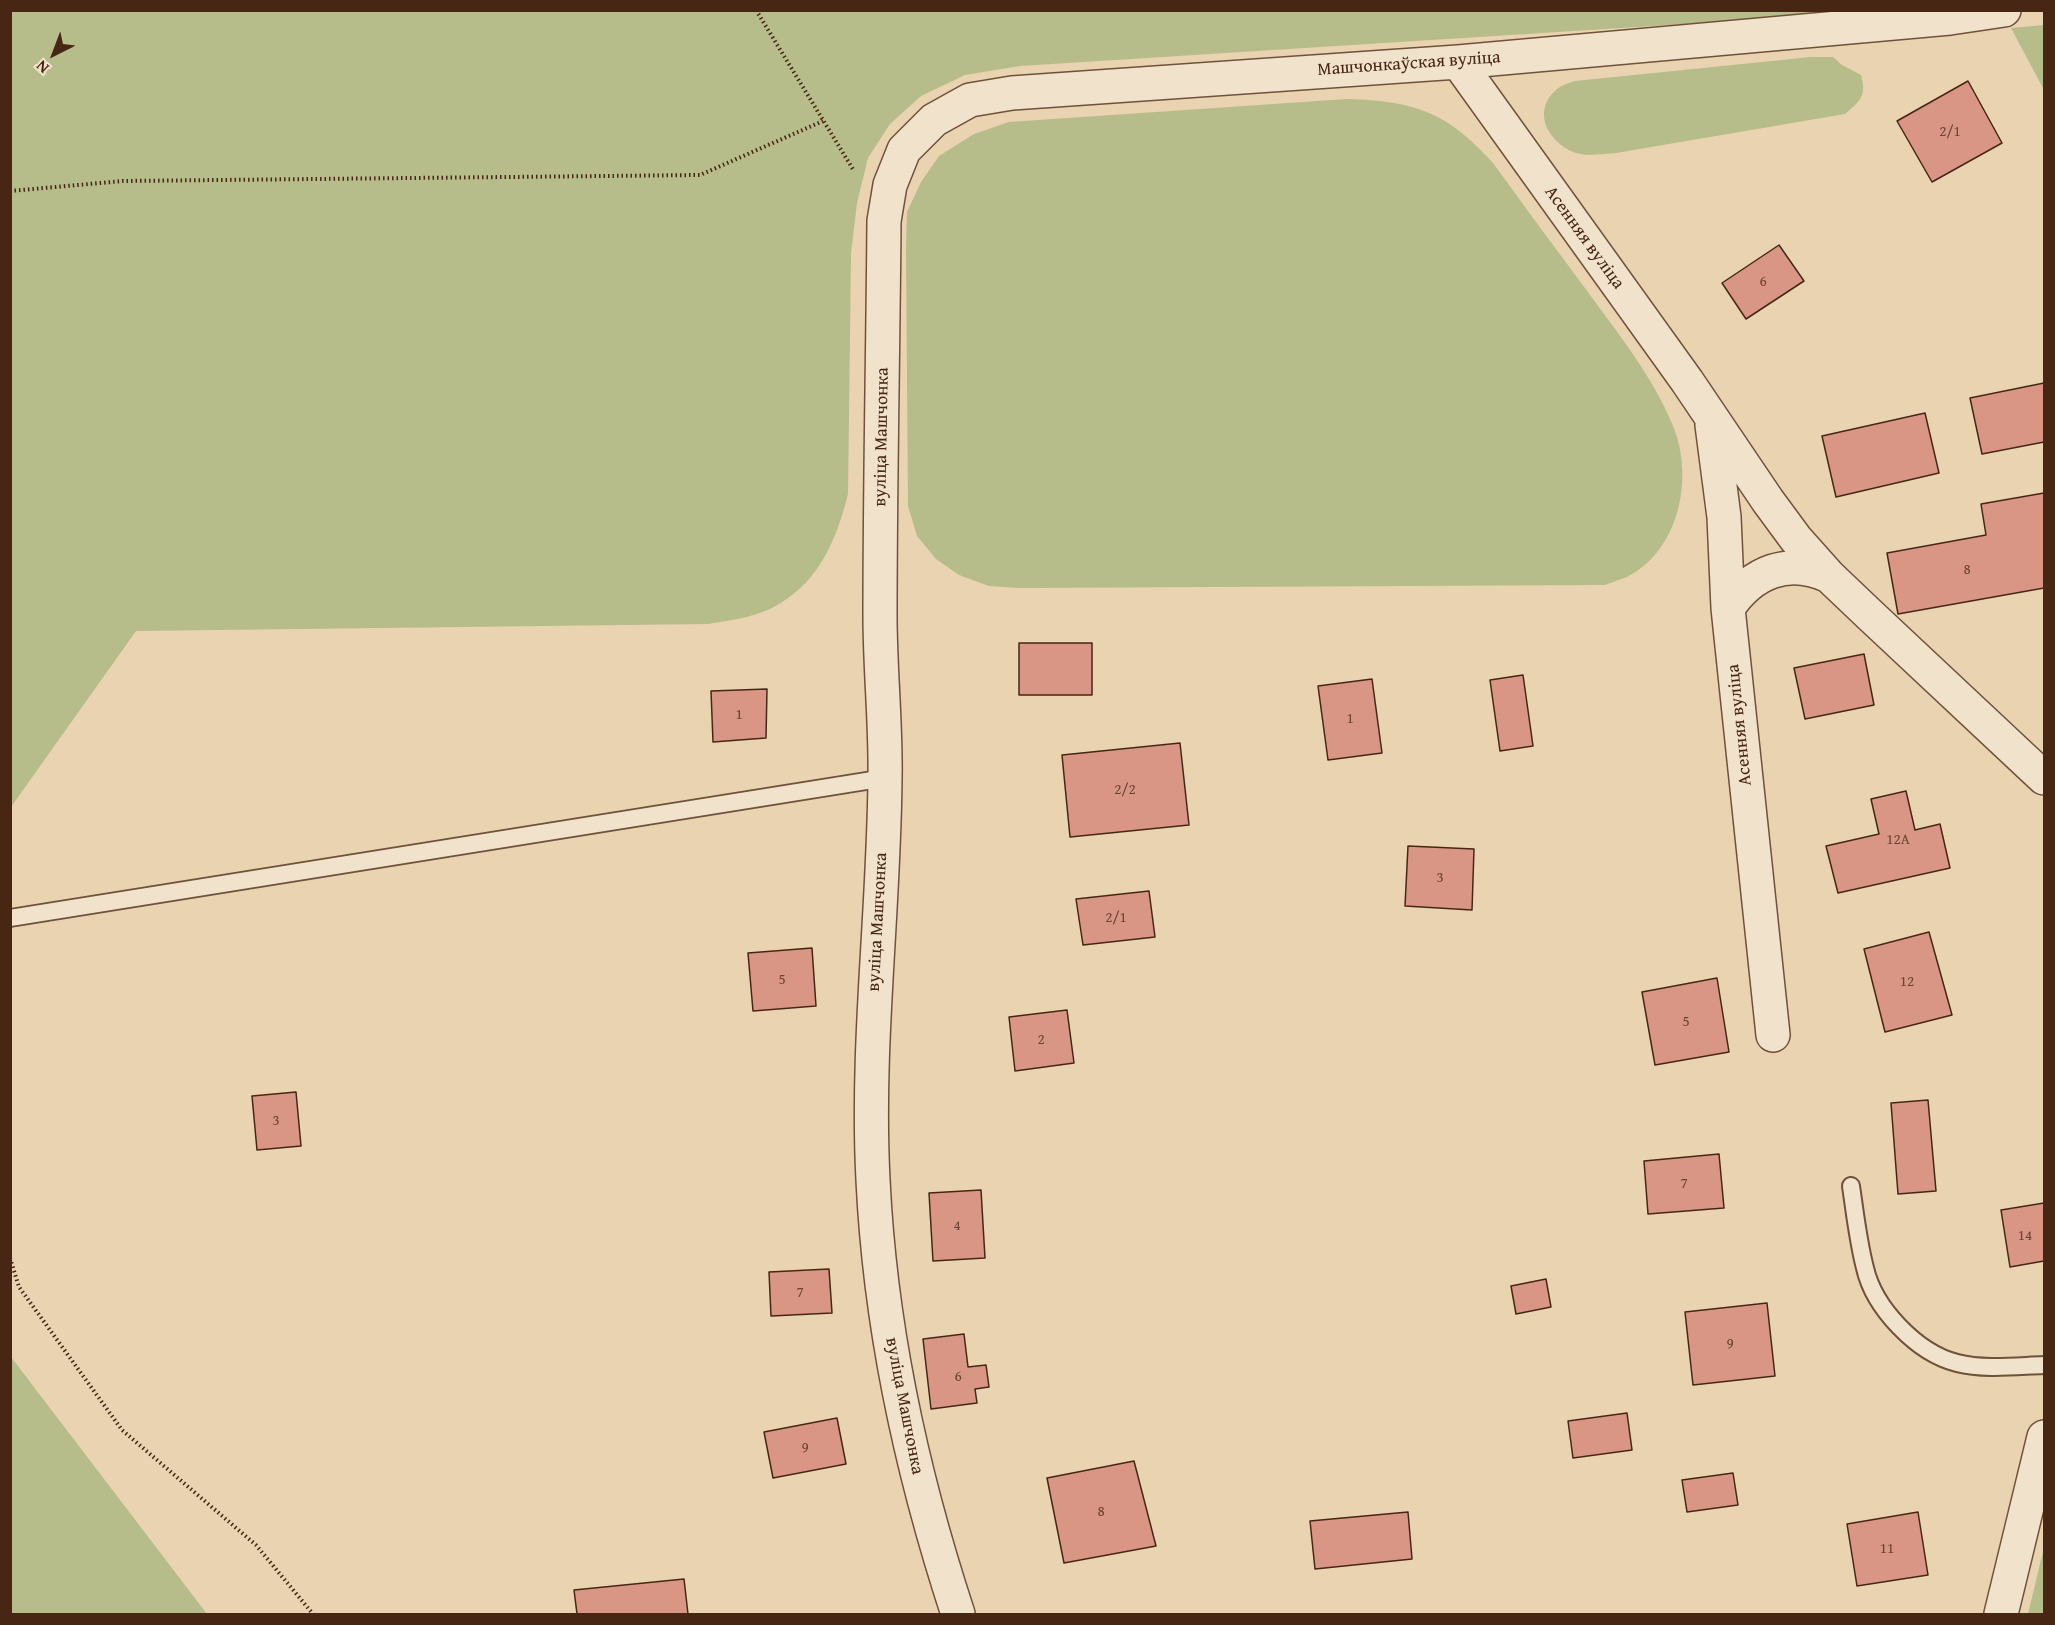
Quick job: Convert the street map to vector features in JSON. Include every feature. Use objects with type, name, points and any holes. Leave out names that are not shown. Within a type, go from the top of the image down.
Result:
[{"type":"street","name":"Машчонкаўская вуліца","points":[[884,220],[890,185],[904,150],[934,120],[970,100],[1053,89],[1458,62],[1950,18],[2004,10]]},
{"type":"street","name":"Асенняя вуліца","points":[[1458,62],[1797,539],[1829,576],[2044,778]]},
{"type":"street","name":"вуліца Машчонка","points":[[884,220],[880,618],[885,778],[871,1070],[873,1179],[880,1282],[898,1383],[919,1480],[958,1614]]},
{"type":"street","name":"Асенняя вуліца","points":[[1710,416],[1724,517],[1728,608],[1773,1035]]},
{"type":"street","points":[[1728,608],[1739,592],[1752,581],[1768,573],[1804,568],[1829,576]]},
{"type":"street","points":[[2001,1614],[2044,1437]]},
{"type":"lane","points":[[10,918],[885,778]]},
{"type":"lane","points":[[1851,1186],[1865,1270],[1881,1305],[1902,1330],[1928,1351],[1957,1363],[1986,1366],[2044,1365]]},
{"type":"path","points":[[756,10],[884,220]]},
{"type":"path","points":[[10,190],[123,182],[700,176],[823,121]]},
{"type":"path","points":[[10,1258],[19,1287],[122,1430],[256,1545],[314,1614]]},
{"type":"green space","points":[[11,11],[1850,11],[1843,14],[1020,66],[965,75],[921,96],[890,124],[868,158],[857,203],[851,253],[848,494],[825,556],[806,583],[793,594],[762,612],[708,624],[136,631],[11,807]]},
{"type":"green space","points":[[2044,25],[2044,90],[2011,28]]},
{"type":"green space","points":[[1811,57],[1833,57],[1842,65],[1861,75],[1863,93],[1861,98],[1845,114],[1594,155],[1578,154],[1564,147],[1549,132],[1546,124],[1545,106],[1549,97],[1559,88],[1575,81]]},
{"type":"green space","points":[[1347,99],[1392,103],[1428,113],[1445,121],[1476,146],[1493,163],[1626,344],[1657,392],[1673,426],[1679,446],[1682,489],[1678,510],[1660,549],[1645,565],[1627,577],[1605,585],[1019,588],[989,586],[959,575],[936,559],[917,536],[908,506],[906,247],[907,212],[921,182],[939,156],[974,134],[1009,122]]},
{"type":"green space","points":[[11,1357],[207,1614],[11,1614]]},
{"type":"green space","points":[[2044,1547],[2044,1614],[2028,1614]]},
{"type":"building","points":[[1968,81],[2002,143],[1932,182],[1897,121]]},
{"type":"building","points":[[1779,245],[1804,281],[1746,319],[1722,283]]},
{"type":"building","points":[[2044,383],[2044,442],[1982,454],[1970,398]]},
{"type":"building","points":[[1925,413],[1939,473],[1836,497],[1822,436]]},
{"type":"building","points":[[2044,493],[2044,588],[1898,614],[1887,553],[1986,535],[1981,504]]},
{"type":"building","points":[[1019,643],[1092,643],[1092,695],[1019,695]]},
{"type":"building","points":[[1864,654],[1874,705],[1805,719],[1794,668]]},
{"type":"building","points":[[1523,675],[1533,746],[1500,751],[1490,680]]},
{"type":"building","points":[[1372,679],[1382,753],[1328,760],[1318,686]]},
{"type":"building","points":[[767,689],[766,738],[713,742],[711,691]]},
{"type":"building","points":[[1180,743],[1189,825],[1070,837],[1062,755]]},
{"type":"building","points":[[1906,791],[1915,830],[1940,824],[1950,868],[1838,893],[1826,846],[1879,834],[1871,799]]},
{"type":"building","points":[[1408,846],[1474,849],[1472,910],[1405,906]]},
{"type":"building","points":[[1149,891],[1155,937],[1083,945],[1076,899]]},
{"type":"building","points":[[1929,932],[1952,1015],[1885,1032],[1864,949]]},
{"type":"building","points":[[812,948],[816,1006],[753,1011],[748,953]]},
{"type":"building","points":[[1717,978],[1729,1052],[1655,1065],[1642,992]]},
{"type":"building","points":[[1067,1010],[1074,1063],[1015,1071],[1009,1017]]},
{"type":"building","points":[[296,1092],[301,1146],[257,1150],[252,1096]]},
{"type":"building","points":[[1928,1100],[1936,1191],[1898,1194],[1891,1103]]},
{"type":"building","points":[[1719,1154],[1724,1208],[1648,1214],[1644,1161]]},
{"type":"building","points":[[981,1190],[985,1258],[933,1261],[929,1193]]},
{"type":"building","points":[[2044,1203],[2044,1261],[2010,1267],[2001,1210]]},
{"type":"building","points":[[829,1269],[832,1313],[771,1316],[769,1272]]},
{"type":"building","points":[[1546,1279],[1551,1307],[1516,1314],[1511,1286]]},
{"type":"building","points":[[1767,1303],[1775,1376],[1693,1385],[1685,1312]]},
{"type":"building","points":[[964,1334],[968,1367],[986,1365],[989,1387],[975,1389],[977,1403],[931,1409],[923,1339]]},
{"type":"building","points":[[1627,1413],[1632,1450],[1573,1458],[1568,1421]]},
{"type":"building","points":[[837,1418],[846,1464],[773,1478],[764,1432]]},
{"type":"building","points":[[1134,1461],[1156,1546],[1064,1563],[1047,1478]]},
{"type":"building","points":[[1733,1473],[1738,1505],[1687,1512],[1682,1480]]},
{"type":"building","points":[[1408,1512],[1412,1559],[1315,1569],[1310,1521]]},
{"type":"building","points":[[1918,1512],[1928,1575],[1857,1586],[1847,1524]]},
{"type":"building","points":[[684,1579],[688,1614],[577,1614],[574,1590]]}]
